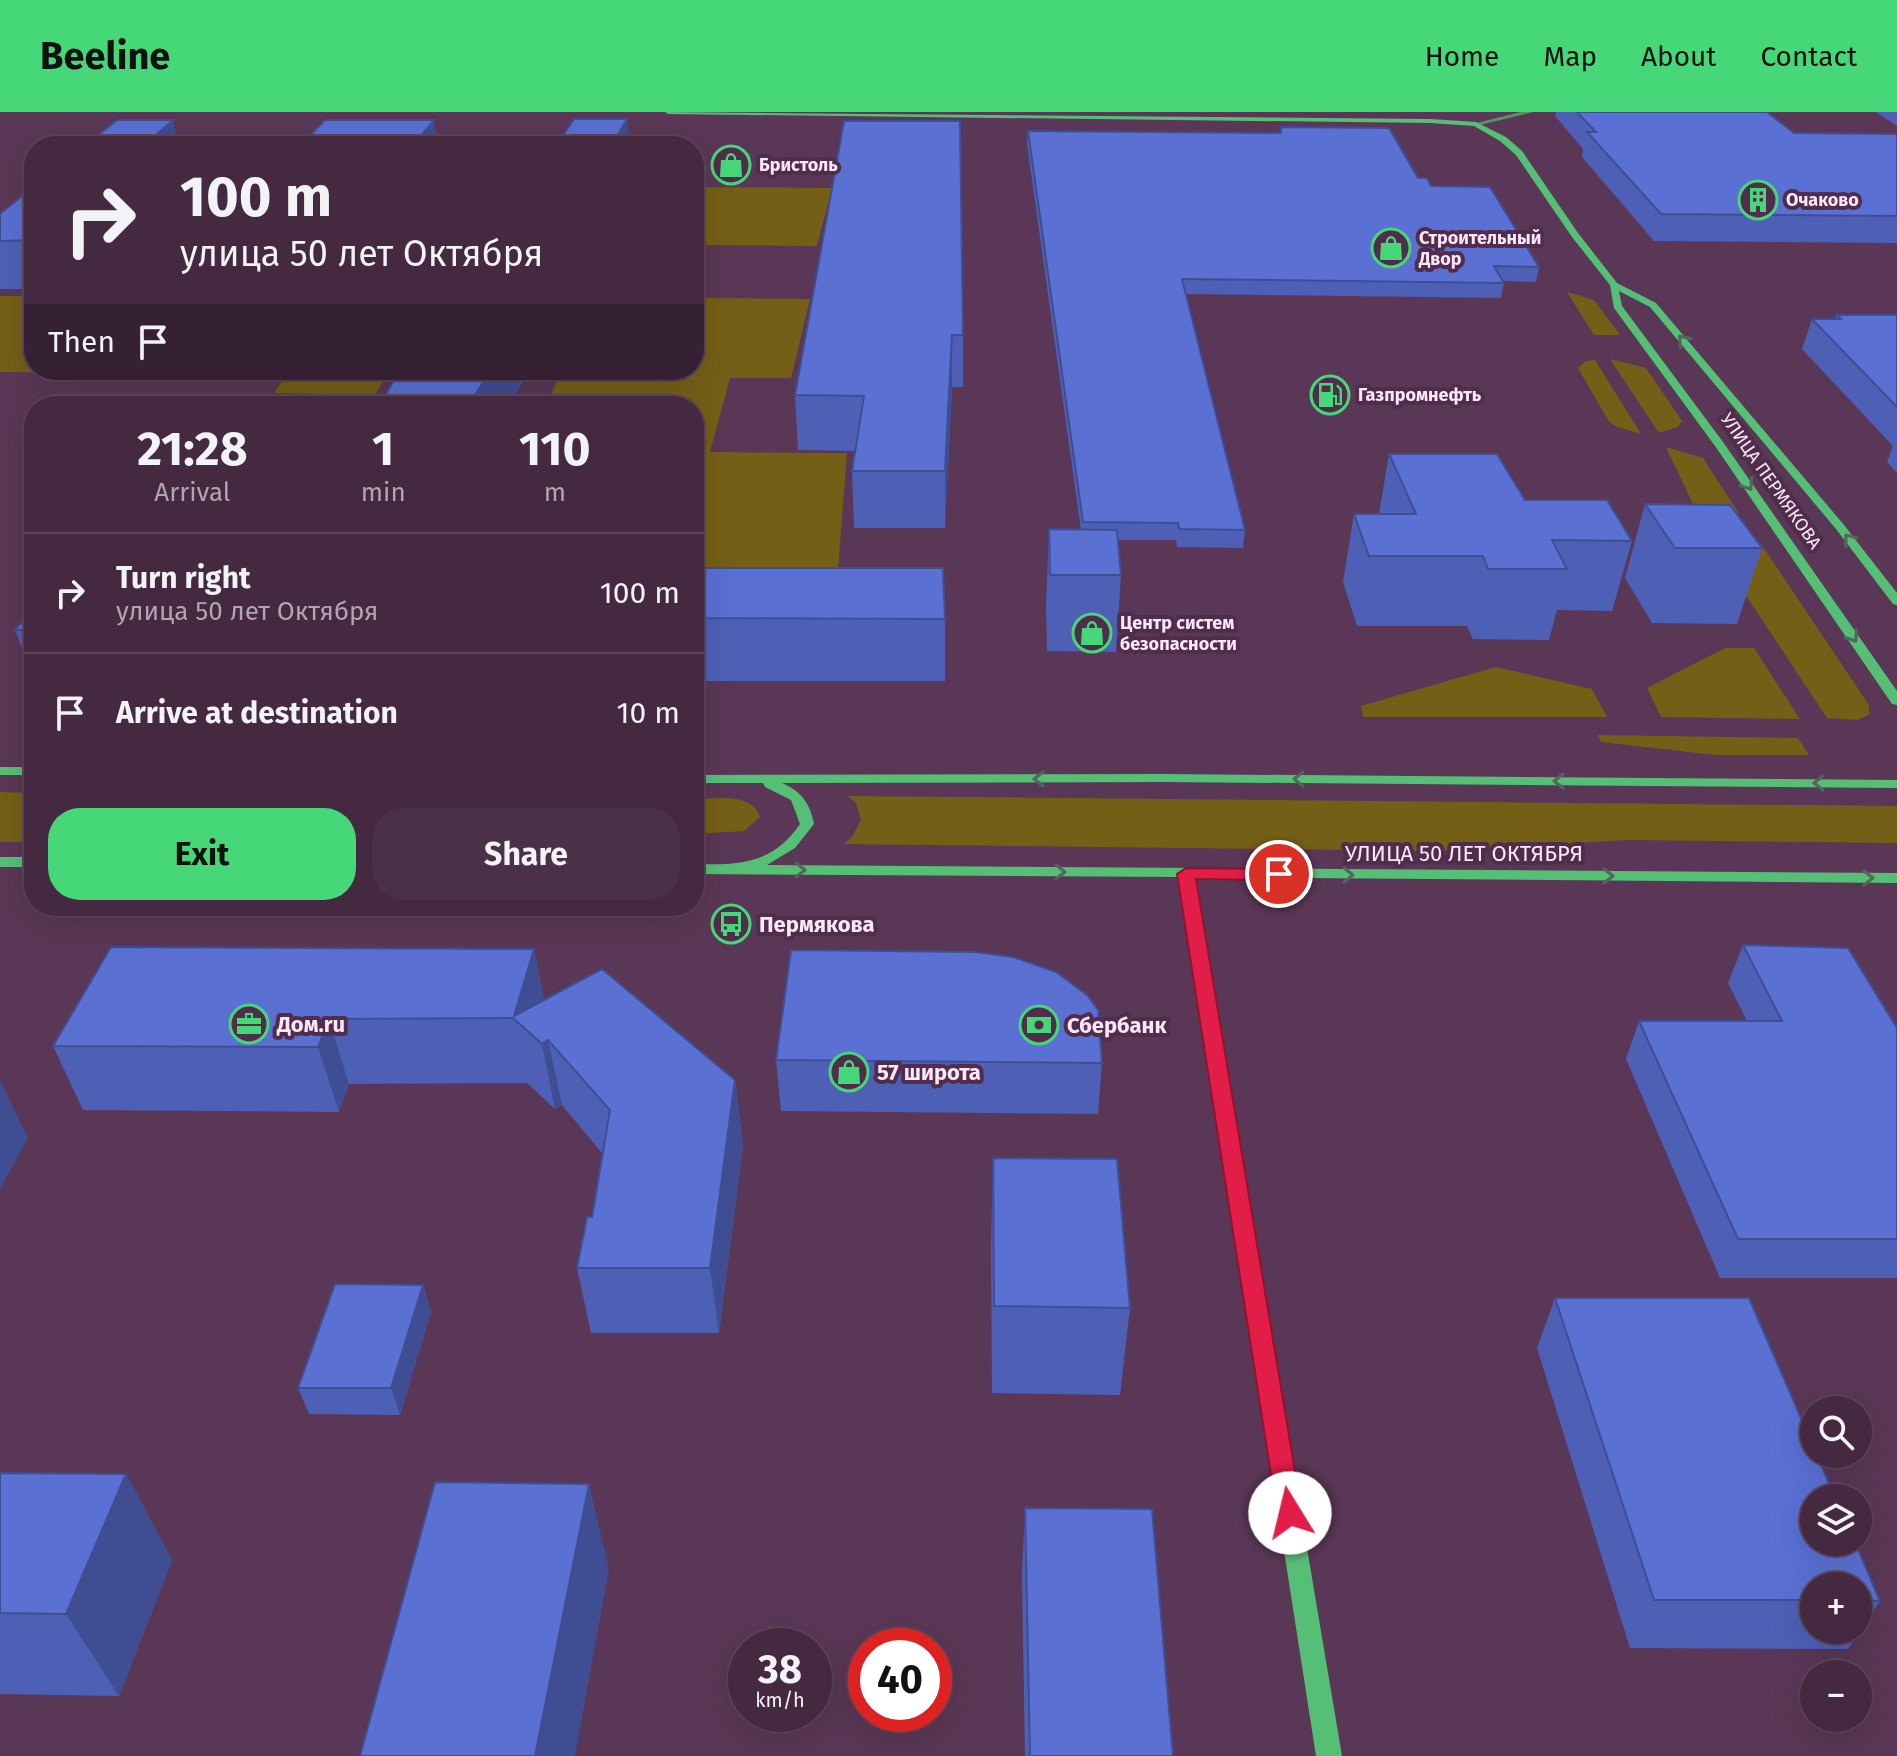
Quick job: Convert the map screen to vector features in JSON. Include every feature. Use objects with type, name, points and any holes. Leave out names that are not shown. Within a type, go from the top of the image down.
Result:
[{"type":"street","points":[[668,112],[1476,124],[1530,112]]},
{"type":"street","name":"УЛИЦА ПЕРМЯКОВА","points":[[1476,124],[1489,129],[1519,153],[1575,235],[1614,285],[1653,305],[1840,527],[1897,601]]},
{"type":"street","name":"УЛИЦА ПЕРМЯКОВА","points":[[1614,285],[1617,306],[1727,456],[1897,701]]},
{"type":"street","points":[[0,771],[24,771]]},
{"type":"street","points":[[704,779],[1180,778],[1897,784]]},
{"type":"street","points":[[734,869],[768,860],[795,845],[807,824],[804,804],[785,789],[756,780]]},
{"type":"street","points":[[0,862],[24,862]]},
{"type":"street","name":"УЛИЦА 50 ЛЕТ ОКТЯБРЯ","points":[[704,869],[1897,878]]},
{"type":"street","points":[[1186,874],[1329,1756]]},
{"type":"shaded area","points":[[704,187],[832,188],[817,246],[704,245]]},
{"type":"shaded area","points":[[1567,292],[1594,300],[1620,335],[1594,335]]},
{"type":"shaded area","points":[[0,296],[24,296],[24,372],[0,372]]},
{"type":"shaded area","points":[[704,298],[810,299],[791,378],[730,378],[710,452],[847,453],[834,621],[704,621],[704,396],[550,396],[557,380],[704,380]]},
{"type":"shaded area","points":[[1610,359],[1646,368],[1682,421],[1678,427],[1659,433]]},
{"type":"shaded area","points":[[1595,360],[1641,434],[1615,426],[1608,420],[1578,368],[1586,361]]},
{"type":"shaded area","points":[[283,380],[384,380],[375,395],[274,393]]},
{"type":"shaded area","points":[[1666,447],[1703,458],[1738,512],[1734,518],[1700,519]]},
{"type":"shaded area","points":[[1706,535],[1744,537],[1761,544],[1869,705],[1869,715],[1857,720],[1827,718]]},
{"type":"shaded area","points":[[1725,648],[1754,648],[1800,719],[1661,717],[1647,688]]},
{"type":"shaded area","points":[[1496,667],[1592,689],[1607,717],[1363,717],[1361,706]]},
{"type":"shaded area","points":[[1598,735],[1798,738],[1809,755],[1715,755],[1601,742]]},
{"type":"shaded area","points":[[0,792],[24,793],[24,842],[0,842]]},
{"type":"shaded area","points":[[848,796],[1897,806],[1897,843],[1627,840],[1436,851],[843,844],[852,837],[861,820],[856,803]]},
{"type":"shaded area","points":[[704,799],[741,800],[750,804],[760,817],[744,831],[704,833]]},
{"type":"building","points":[[1577,112],[1767,112],[1794,133],[1897,134],[1897,216],[1661,214],[1587,132],[1596,132]]},
{"type":"building","points":[[574,119],[627,119],[618,136],[563,136]]},
{"type":"building","points":[[117,120],[173,120],[155,136],[97,136]]},
{"type":"building","points":[[325,120],[434,120],[421,136],[310,136]]},
{"type":"building","points":[[844,121],[960,121],[963,335],[952,335],[945,471],[852,471],[864,396],[795,395]]},
{"type":"building","points":[[1281,127],[1389,128],[1418,178],[1427,178],[1431,186],[1490,187],[1539,267],[1494,266],[1504,283],[1182,279],[1245,530],[1179,529],[1178,523],[1083,522],[1028,131],[1281,133]]},
{"type":"building","points":[[24,194],[24,240],[0,241],[0,214]]},
{"type":"building","points":[[1837,315],[1897,315],[1897,407],[1812,319],[1841,319]]},
{"type":"building","points":[[394,380],[484,380],[475,396],[385,396]]},
{"type":"building","points":[[1389,454],[1497,454],[1525,500],[1607,500],[1632,541],[1552,540],[1567,569],[1488,569],[1483,556],[1369,556],[1354,514],[1416,514]]},
{"type":"building","points":[[1645,504],[1730,505],[1762,548],[1675,548]]},
{"type":"building","points":[[1049,529],[1117,530],[1121,575],[1050,575]]},
{"type":"building","points":[[704,568],[943,568],[945,619],[704,618]]},
{"type":"building","points":[[24,620],[24,630],[15,630]]},
{"type":"building","points":[[1743,945],[1848,948],[1897,1028],[1897,1239],[1738,1239],[1639,1021],[1782,1021]]},
{"type":"building","points":[[111,947],[534,949],[514,1016],[602,969],[735,1080],[710,1268],[577,1268],[587,1217],[592,1217],[610,1110],[548,1040],[542,1044],[513,1018],[329,1019],[318,1047],[53,1046]]},
{"type":"building","points":[[791,950],[975,952],[1013,957],[1056,972],[1087,995],[1098,1010],[1102,1063],[776,1060]]},
{"type":"building","points":[[993,1158],[1117,1159],[1130,1308],[994,1306]]},
{"type":"building","points":[[335,1284],[423,1285],[391,1388],[298,1388]]},
{"type":"building","points":[[1555,1298],[1749,1298],[1800,1416],[1800,1468],[1822,1468],[1830,1484],[1800,1484],[1800,1556],[1861,1556],[1868,1572],[1800,1572],[1800,1600],[1654,1600]]},
{"type":"building","points":[[0,1473],[126,1474],[66,1614],[0,1613]]},
{"type":"building","points":[[435,1482],[589,1484],[535,1756],[360,1756]]},
{"type":"building","points":[[1025,1508],[1152,1509],[1173,1756],[1030,1756]]},
{"type":"building","points":[[1872,1582],[1880,1601],[1872,1601]]},
{"type":"place","name":"Бристоль","points":[[731,165]]},
{"type":"place","name":"Очаково","points":[[1758,200]]},
{"type":"place","name":"Строительный Двор","points":[[1391,248]]},
{"type":"place","name":"Газпромнефть","points":[[1330,395]]},
{"type":"place","name":"Центр систем безопасности","points":[[1092,633]]},
{"type":"place","name":"Пермякова","points":[[731,924]]},
{"type":"place","name":"Дом.ru","points":[[249,1024]]},
{"type":"place","name":"Сбербанк","points":[[1039,1025]]},
{"type":"place","name":"57 широта","points":[[849,1072]]},
{"type":"route","points":[[1279,874],[1186,874],[1290,1513]]}]
